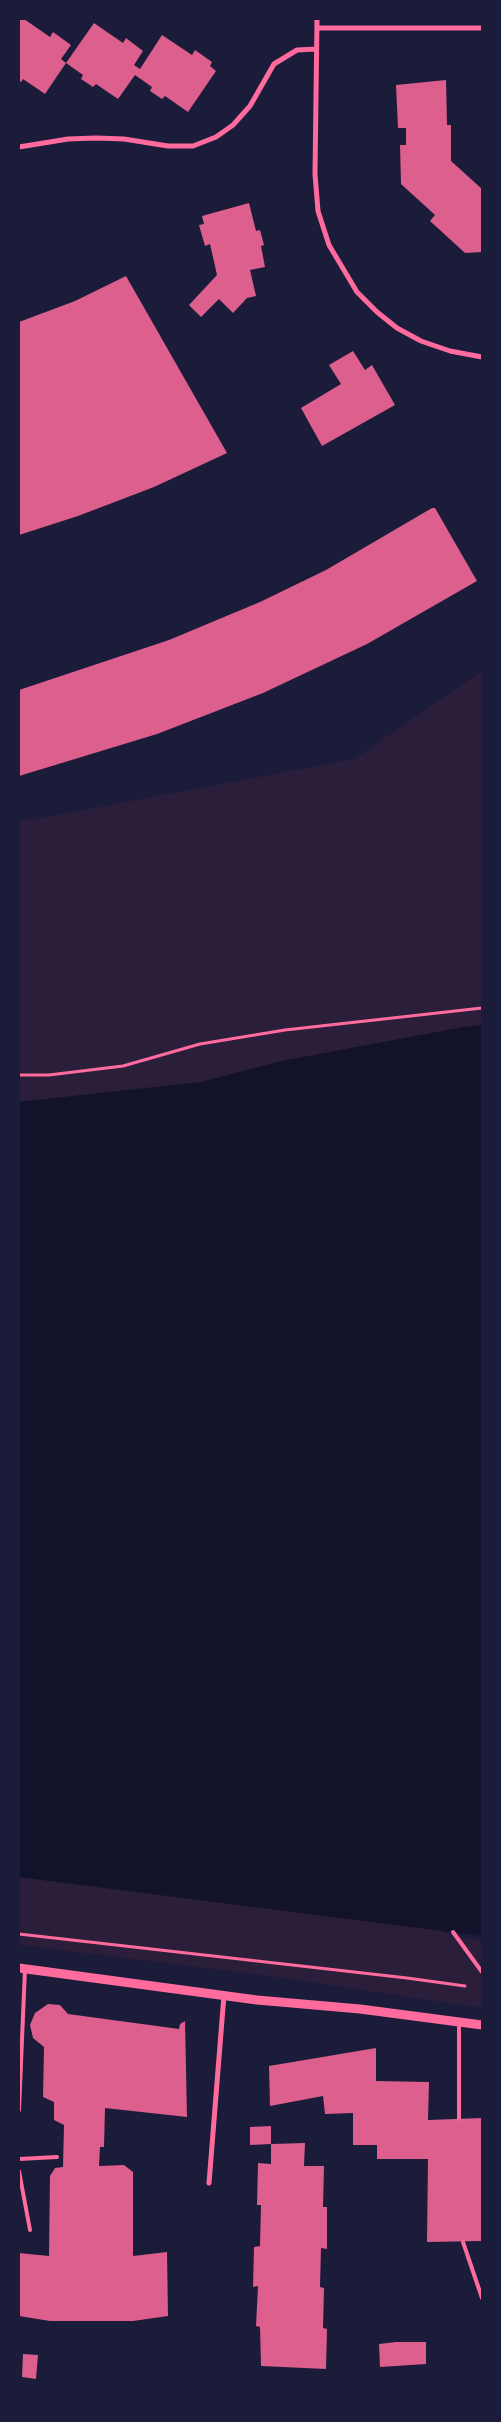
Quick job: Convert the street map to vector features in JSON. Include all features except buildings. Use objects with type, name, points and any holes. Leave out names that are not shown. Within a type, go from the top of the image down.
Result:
[{"type":"street","points":[[317,19],[315,174],[318,211],[329,245],[357,292],[397,328],[421,341],[450,351],[482,357]]},
{"type":"street","points":[[317,28],[482,28]]},
{"type":"street","points":[[19,146],[68,139],[96,138],[124,139],[168,146],[193,146],[216,137],[233,125],[250,106],[274,64],[297,50],[316,49]]},
{"type":"street","points":[[22,1969],[224,1995],[360,2009],[482,2026]]},
{"type":"street","points":[[209,2183],[224,1995]]},
{"type":"lane","points":[[453,1932],[482,1972]]},
{"type":"lane","points":[[19,2110],[22,1969]]},
{"type":"lane","points":[[459,2022],[459,2119]]},
{"type":"lane","points":[[19,2159],[57,2157]]},
{"type":"lane","points":[[19,2171],[30,2230]]},
{"type":"lane","points":[[463,2242],[482,2298]]},
{"type":"path","points":[[19,1075],[49,1075],[123,1066],[200,1044],[285,1030],[482,1008]]},
{"type":"path","points":[[19,1934],[467,1986]]},
{"type":"shaded area","points":[[482,671],[482,1025],[282,1061],[202,1082],[19,1102],[19,822],[354,759]]},
{"type":"shaded area","points":[[482,1025],[482,1936],[19,1877],[19,1102],[201,1082],[282,1061]]},
{"type":"shaded area","points":[[19,1877],[436,1930],[482,1942],[482,2008],[263,1975],[19,1945]]}]
